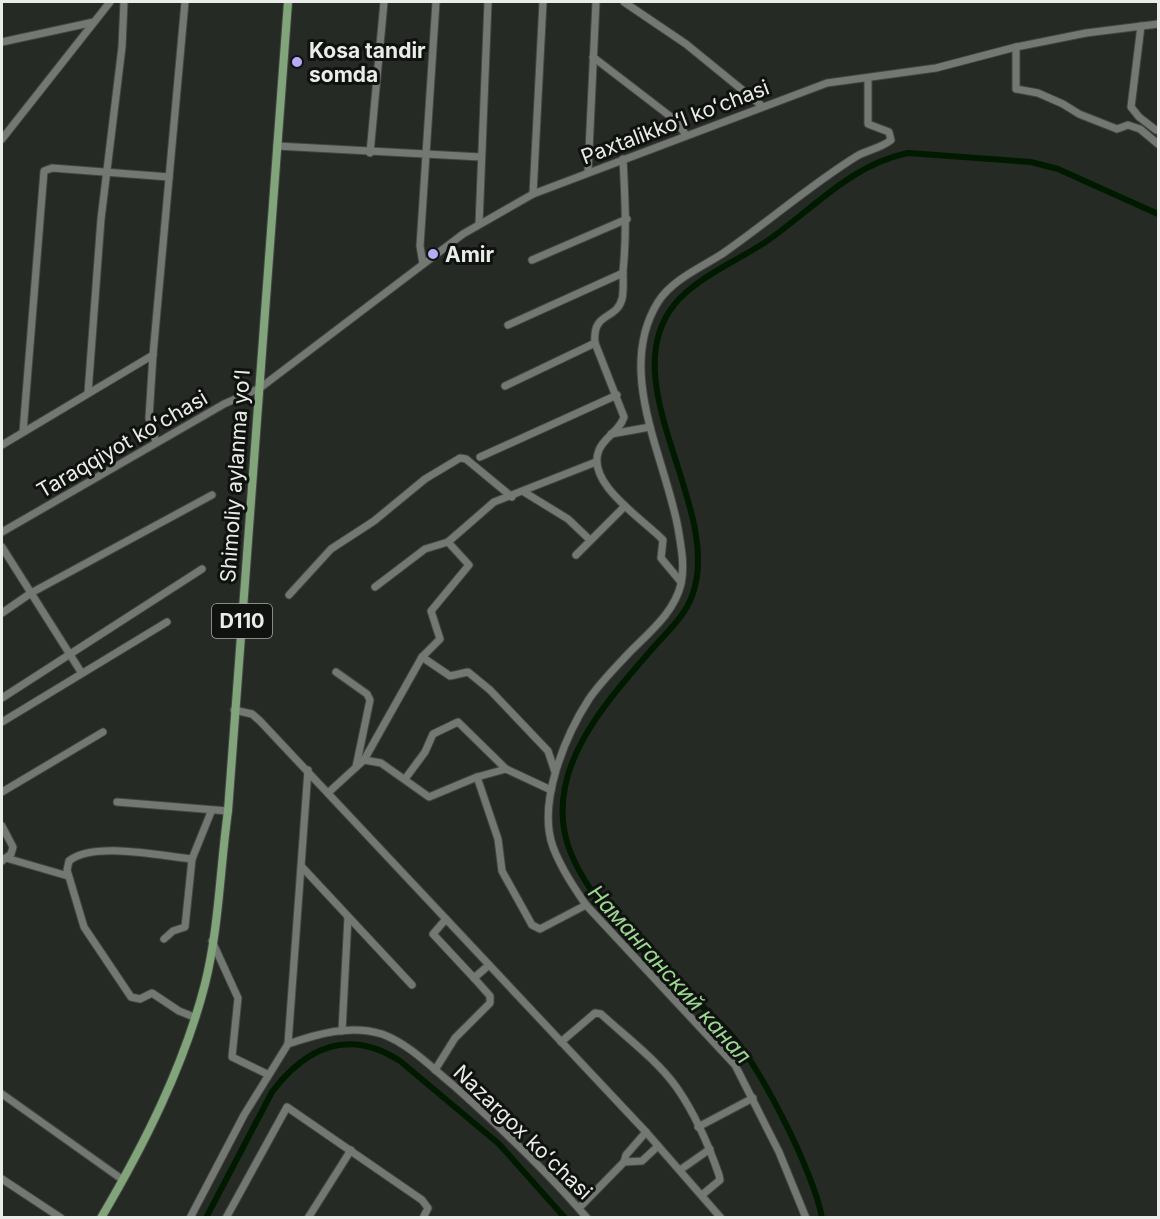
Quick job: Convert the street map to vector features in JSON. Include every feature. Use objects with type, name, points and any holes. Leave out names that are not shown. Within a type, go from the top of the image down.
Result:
[{"type":"main road","name":"Shimoliy aylanma yoʻl","points":[[101,1218],[143,1145],[194,1017],[205,982],[212,940],[228,811],[288,2]]},
{"type":"street","points":[[2,139],[110,2]]},
{"type":"street","points":[[88,393],[124,2]]},
{"type":"street","points":[[156,442],[149,418],[153,355],[185,2]]},
{"type":"street","points":[[370,153],[384,2]]},
{"type":"street","points":[[423,264],[420,246],[436,2]]},
{"type":"street","points":[[478,224],[488,2]]},
{"type":"street","points":[[533,194],[543,2]]},
{"type":"street","points":[[588,172],[596,2]]},
{"type":"street","points":[[624,2],[686,44],[762,106]]},
{"type":"street","points":[[636,10],[639,2]]},
{"type":"street","points":[[2,42],[94,22]]},
{"type":"street","name":"Paxtalikkoʻl koʻchasi","points":[[260,388],[478,224],[533,194],[827,83],[936,68],[1016,47],[1158,24]]},
{"type":"street","points":[[1141,26],[1131,107],[1138,117],[1156,130]]},
{"type":"street","points":[[1016,47],[1016,89],[1038,93],[1063,104],[1078,114],[1117,129],[1128,125],[1140,129],[1158,144]]},
{"type":"street","points":[[593,57],[675,120],[686,135]]},
{"type":"street","points":[[806,1218],[753,1098],[735,1065],[586,905],[566,876],[552,846],[549,827],[551,790],[567,740],[590,698],[663,617],[676,598],[681,582],[682,548],[677,522],[650,427],[643,386],[641,346],[648,319],[659,300],[674,285],[729,249],[857,156],[890,142],[889,132],[868,124],[868,78]]},
{"type":"street","points":[[277,146],[481,158]]},
{"type":"street","points":[[623,159],[627,219],[620,304],[598,321],[594,333],[595,343],[624,417],[598,451],[596,462],[602,480],[663,540],[661,558],[681,582]]},
{"type":"street","points":[[24,432],[43,173],[48,168],[169,177]]},
{"type":"street","points":[[532,260],[627,219]]},
{"type":"street","points":[[508,325],[623,273]]},
{"type":"street","points":[[505,386],[595,343]]},
{"type":"street","points":[[2,445],[153,355]]},
{"type":"street","name":"Taraqqiyot koʻchasi","points":[[2,532],[224,404],[260,388]]},
{"type":"street","points":[[480,457],[617,395]]},
{"type":"street","points":[[611,434],[650,427]]},
{"type":"street","points":[[289,595],[331,549],[374,521],[425,479],[460,458],[466,459],[512,497]]},
{"type":"street","points":[[375,587],[432,545],[448,542],[494,502],[512,497],[596,462]]},
{"type":"street","points":[[527,489],[592,538]]},
{"type":"street","points":[[2,613],[31,593],[212,495]]},
{"type":"street","points":[[576,555],[626,506]]},
{"type":"street","points":[[329,792],[364,760],[422,657],[440,639],[431,614],[433,606],[469,565],[448,542]]},
{"type":"street","points":[[2,547],[81,672]]},
{"type":"street","points":[[2,698],[202,569]]},
{"type":"street","points":[[2,722],[81,672],[167,622]]},
{"type":"street","points":[[422,657],[450,676],[468,672],[490,690],[548,751],[555,775]]},
{"type":"street","points":[[336,672],[367,694],[370,700],[356,767]]},
{"type":"street","points":[[234,710],[252,714],[308,770],[646,1132],[722,1218]]},
{"type":"street","points":[[405,779],[425,752],[433,734],[459,722],[506,770],[551,790]]},
{"type":"street","points":[[2,792],[103,732]]},
{"type":"street","points":[[364,760],[381,763],[429,797],[477,777],[506,770]]},
{"type":"street","points":[[190,1218],[267,1074],[288,1044],[308,770]]},
{"type":"street","points":[[477,777],[498,839],[502,872],[532,925],[540,929],[586,905]]},
{"type":"street","points":[[117,802],[211,812],[228,811]]},
{"type":"street","points":[[164,939],[173,931],[185,927],[192,859],[211,812]]},
{"type":"street","points":[[2,826],[13,847],[4,859],[68,876]]},
{"type":"street","points":[[192,859],[100,850],[74,857],[67,865],[68,876],[84,927],[131,997],[140,999],[152,993],[179,1011],[194,1017]]},
{"type":"street","points":[[302,867],[412,985]]},
{"type":"street","points":[[342,1031],[348,917]]},
{"type":"street","points":[[435,1070],[455,1038],[490,1003],[490,996],[433,934],[446,920]]},
{"type":"street","points":[[212,940],[238,998],[232,1057],[267,1074]]},
{"type":"street","points":[[474,978],[489,965]]},
{"type":"street","points":[[561,1042],[595,1013],[600,1014],[676,1088],[711,1149],[720,1180],[702,1195]]},
{"type":"street","name":"Nazargox koʻchasi","points":[[288,1044],[326,1032],[363,1030],[400,1042],[504,1130],[587,1218]]},
{"type":"street","points":[[2,1094],[123,1180]]},
{"type":"street","points":[[698,1126],[753,1098]]},
{"type":"street","points":[[226,1218],[286,1107],[422,1200],[428,1208],[423,1218]]},
{"type":"street","points":[[579,1208],[624,1162],[625,1157],[646,1132]]},
{"type":"street","points":[[624,1162],[642,1161],[658,1146]]},
{"type":"street","points":[[680,1170],[711,1149]]},
{"type":"street","points":[[308,1218],[351,1150]]},
{"type":"street","points":[[2,1179],[61,1218]]},
{"type":"waterway","name":"Наманганский канал","points":[[822,1218],[817,1198],[796,1146],[753,1065],[725,1028],[658,966],[613,918],[577,868],[567,842],[563,814],[565,787],[573,761],[585,736],[617,690],[675,624],[692,596],[698,562],[694,525],[661,409],[655,372],[658,337],[674,305],[693,286],[767,241],[851,177],[869,167],[908,153],[1031,162],[1058,169],[1158,214]]},
{"type":"waterway","name":"Наманганский канал","points":[[206,1218],[272,1092],[285,1076],[314,1054],[330,1047],[346,1044],[381,1051],[400,1061],[499,1144],[565,1218]]},
{"type":"place","name":"Kosa tandir somda","points":[[297,62]]},
{"type":"place","name":"Amir","points":[[433,254]]}]
